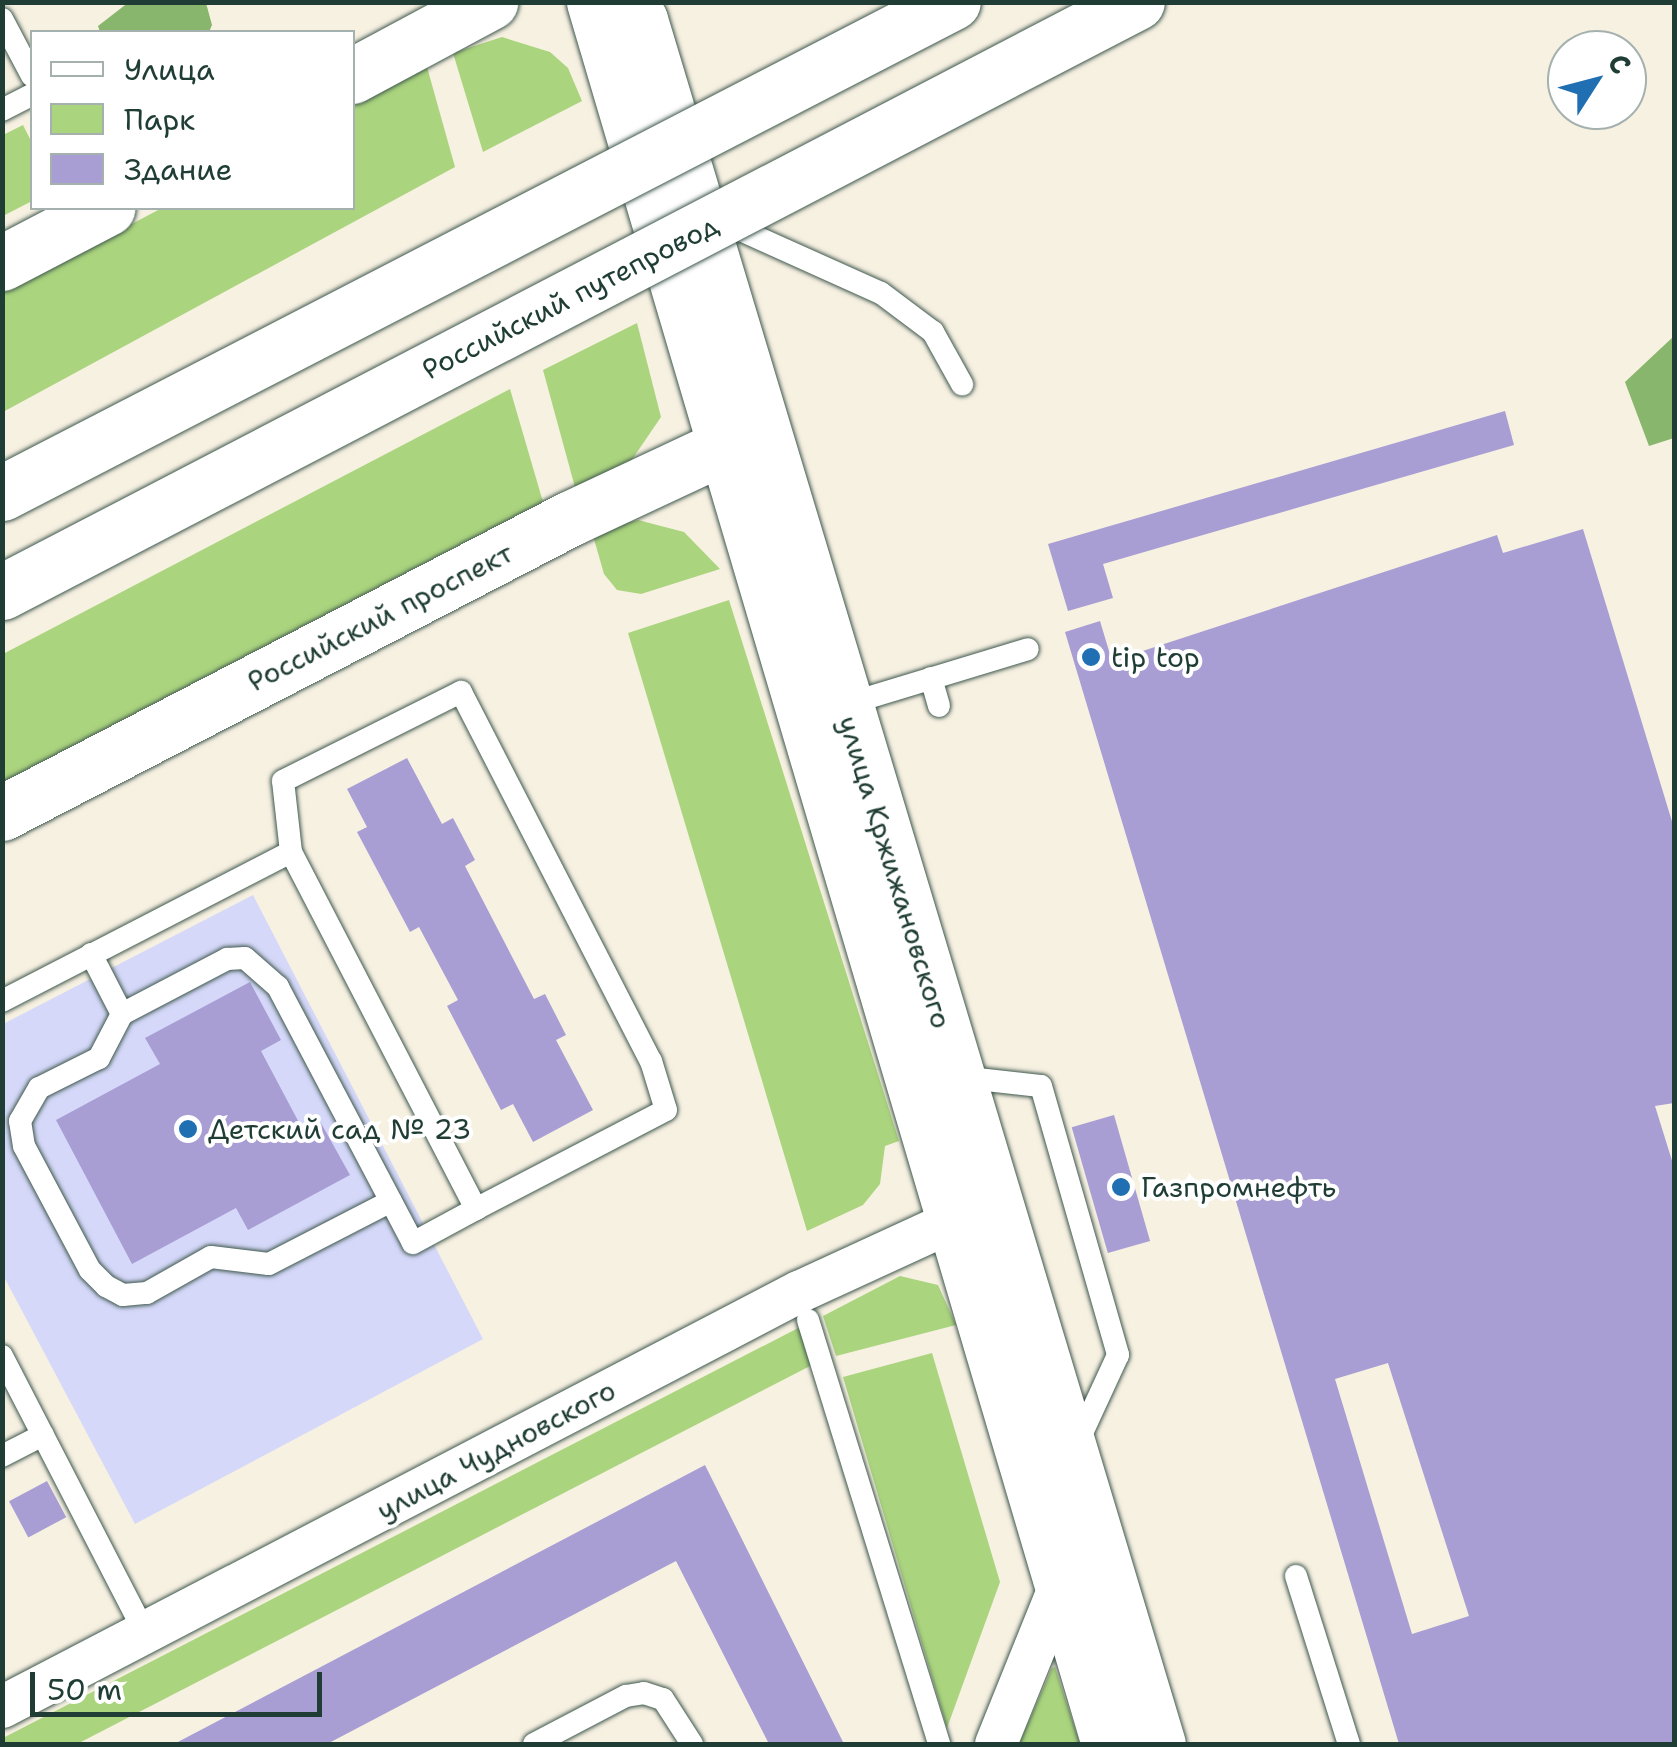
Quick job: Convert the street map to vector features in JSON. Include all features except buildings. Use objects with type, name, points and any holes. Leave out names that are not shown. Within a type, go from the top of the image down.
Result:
[{"type":"street","points":[[355,74],[490,2]]},
{"type":"street","name":"улица Кржижановского","points":[[594,2],[740,437],[974,1210],[1061,1583],[1109,1744]]},
{"type":"street","name":"улица Кржижановского","points":[[627,2],[640,20],[698,215],[740,437]]},
{"type":"street","points":[[2,492],[953,2]]},
{"type":"street","name":"Российский путепровод","points":[[2,592],[1136,2]]},
{"type":"street","points":[[2,263],[101,210]]},
{"type":"street","name":"Российский проспект","points":[[2,813],[740,437]]},
{"type":"street","name":"улица Кржижановского","points":[[974,1210],[1070,1458],[1158,1744]]},
{"type":"street","name":"улица Чудновского","points":[[2,1707],[974,1210]]},
{"type":"street","points":[[996,1744],[1061,1583]]},
{"type":"lane","points":[[2,19],[30,72]]},
{"type":"lane","points":[[2,110],[30,95]]},
{"type":"lane","points":[[698,215],[814,258],[881,293],[933,332],[962,384]]},
{"type":"lane","points":[[823,711],[1028,649]]},
{"type":"lane","points":[[931,678],[939,706]]},
{"type":"lane","points":[[391,1201],[269,1264],[211,1257],[146,1293],[123,1295],[106,1286],[90,1270],[24,1146],[20,1121],[39,1088],[98,1058],[122,1014],[227,959],[245,958],[261,968],[278,987],[391,1201],[413,1243],[666,1110],[650,1061],[461,692],[283,780],[290,852],[476,1209]]},
{"type":"lane","points":[[2,1001],[290,852]]},
{"type":"lane","points":[[90,954],[122,1014]]},
{"type":"lane","points":[[936,1082],[1041,1086],[1118,1356],[1070,1458]]},
{"type":"lane","points":[[808,1320],[939,1744]]},
{"type":"lane","points":[[2,1356],[145,1633]]},
{"type":"lane","points":[[2,1456],[43,1434]]},
{"type":"lane","points":[[1296,1576],[1342,1743]]},
{"type":"lane","points":[[534,1744],[626,1696],[644,1693],[664,1698],[692,1744]]},
{"type":"shaded area","name":"Детский сад № 23","points":[[253,895],[483,1339],[135,1524],[3,1275],[3,1024]]},
{"type":"green space","points":[[129,2],[206,3],[212,25],[210,30],[99,30],[98,26]]},
{"type":"green space","points":[[502,37],[550,52],[568,68],[582,101],[483,152],[453,53]]},
{"type":"green space","points":[[427,67],[455,167],[3,412],[3,292],[158,210],[355,210],[355,105]]},
{"type":"green space","points":[[23,125],[30,139],[30,202],[3,216],[3,135]]},
{"type":"green space","points":[[637,323],[661,417],[629,464],[576,491],[543,370]]},
{"type":"green space","points":[[1674,336],[1674,438],[1649,446],[1625,382]]},
{"type":"green space","points":[[510,389],[543,502],[3,782],[3,654]]},
{"type":"green space","points":[[638,520],[684,532],[720,569],[641,594],[617,590],[604,574],[592,532]]},
{"type":"green space","points":[[729,600],[899,1141],[885,1146],[880,1184],[863,1205],[807,1231],[628,633]]},
{"type":"green space","points":[[900,1276],[938,1285],[956,1325],[836,1356],[823,1316]]},
{"type":"green space","points":[[802,1326],[814,1364],[77,1744],[3,1744],[3,1738]]},
{"type":"green space","points":[[932,1353],[1000,1582],[947,1728],[843,1377]]},
{"type":"green space","points":[[1055,1667],[1080,1744],[1019,1744],[1052,1668]]},
{"type":"place","name":"tip top","points":[[1091,657]]},
{"type":"place","name":"Детский сад № 23","points":[[188,1129]]},
{"type":"place","name":"Газпромнефть","points":[[1121,1187]]}]
